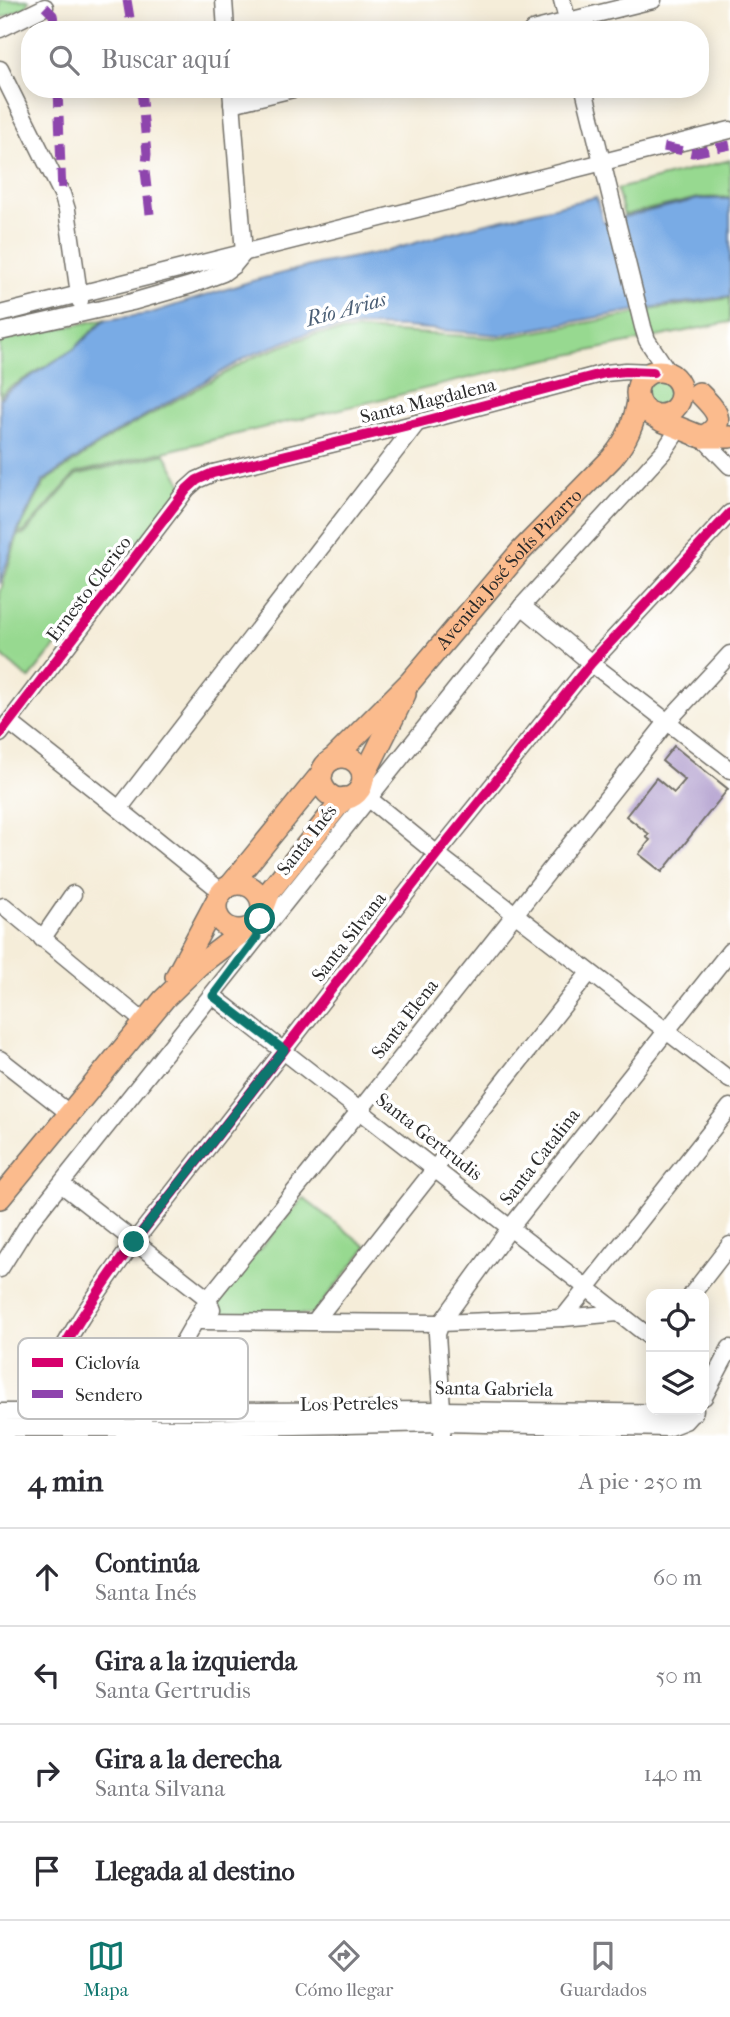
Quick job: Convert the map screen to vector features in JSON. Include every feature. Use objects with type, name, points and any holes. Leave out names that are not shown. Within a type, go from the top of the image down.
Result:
[{"type":"main road","points":[[699,393],[712,406],[718,423],[713,432],[702,437]]},
{"type":"main road","points":[[657,396],[699,393],[723,401],[730,400]]},
{"type":"main road","points":[[657,396],[702,437],[730,437]]},
{"type":"main road","name":"Avenida José Solís Pizarro","points":[[164,999],[223,893],[327,766],[410,682],[520,552],[612,458],[657,396]]},
{"type":"main road","name":"Avenida José Solís Pizarro","points":[[612,458],[657,396]]},
{"type":"main road","points":[[730,410],[727,417],[730,429]]},
{"type":"main road","name":"Avenida José Solís Pizarro","points":[[0,1198],[164,999],[199,965],[259,923],[270,891],[336,808],[358,792],[410,682]]},
{"type":"main road","points":[[340,757],[354,760],[362,771],[358,792],[332,796],[327,792],[321,780],[327,766],[340,757]]},
{"type":"main road","points":[[244,884],[251,887],[261,898],[259,923],[237,931],[223,924],[216,910],[223,893],[244,884]]},
{"type":"street","points":[[224,0],[225,21]]},
{"type":"street","points":[[562,0],[568,21]]},
{"type":"street","points":[[582,21],[653,0]]},
{"type":"street","points":[[0,29],[44,2]]},
{"type":"street","points":[[0,69],[62,194],[67,210],[81,314]]},
{"type":"street","points":[[0,332],[132,302],[191,285],[223,273],[234,265],[244,253],[232,98]]},
{"type":"street","name":"Avenida José Solís Pizarro","points":[[586,98],[645,334],[657,396]]},
{"type":"street","points":[[0,314],[730,130]]},
{"type":"street","name":"Avenida José Solís Pizarro","points":[[645,334],[646,361],[657,396]]},
{"type":"street","name":"Santa Magdalena","points":[[213,473],[605,373],[626,371],[657,396]]},
{"type":"street","points":[[657,396],[674,436],[664,451],[522,606],[358,792],[730,1080]]},
{"type":"street","points":[[119,809],[417,423]]},
{"type":"street","points":[[664,451],[684,439],[702,437],[730,466]]},
{"type":"street","name":"Ernesto Clerico","points":[[4,728],[187,489],[197,480],[213,473]]},
{"type":"street","name":"Santa Silvana","points":[[70,1338],[95,1296],[134,1242],[437,854],[591,663],[730,513]]},
{"type":"street","points":[[522,606],[730,770]]},
{"type":"street","name":"Santa Elena","points":[[186,1338],[208,1299],[514,914],[667,722],[730,654]]},
{"type":"street","points":[[4,728],[119,809],[223,893]]},
{"type":"street","points":[[42,939],[74,894]]},
{"type":"street","points":[[4,906],[144,1022]]},
{"type":"street","points":[[0,1269],[27,1226],[213,996],[259,923]]},
{"type":"street","name":"Santa Catalina","points":[[441,1323],[510,1228],[730,951]]},
{"type":"street","points":[[315,1321],[589,973]]},
{"type":"street","name":"Santa Gertrudis","points":[[213,996],[646,1334]]},
{"type":"street","points":[[0,1059],[69,1113]]},
{"type":"street","points":[[563,1318],[730,1107]]},
{"type":"street","points":[[61,1184],[208,1299],[217,1321]]},
{"type":"street","points":[[696,1289],[730,1245]]},
{"type":"street","points":[[195,1321],[441,1323],[618,1313]]},
{"type":"street","points":[[441,1323],[437,1334],[442,1423]]},
{"type":"street","points":[[709,1382],[730,1349]]},
{"type":"street","name":"Santa Gabriela","points":[[0,1412],[18,1411]]},
{"type":"street","name":"Santa Gabriela","points":[[248,1414],[442,1423],[646,1413]]},
{"type":"street","name":"Los Petreles","points":[[0,1428],[143,1419],[163,1432],[442,1423]]},
{"type":"green space","points":[[0,0],[29,0],[27,7],[0,19]]},
{"type":"green space","points":[[730,160],[730,197],[698,198],[624,215],[617,189]]},
{"type":"green space","points":[[730,298],[730,322],[535,362],[76,473],[24,532],[18,533],[45,482],[114,435],[254,357],[312,335],[357,330],[501,338]]},
{"type":"green space","points":[[104,319],[74,349],[0,396],[0,341]]},
{"type":"green space","points":[[659,376],[670,381],[675,392],[670,403],[659,408],[648,403],[643,392],[648,381]]},
{"type":"green space","points":[[165,454],[184,487],[29,679],[0,654],[0,593],[18,535],[25,534],[76,475]]},
{"type":"green space","points":[[303,1198],[367,1247],[313,1314],[220,1316],[215,1302]]},
{"type":"water","name":"Río Arias","points":[[596,197],[603,222],[699,199],[730,199],[730,296],[501,335],[358,326],[311,332],[251,355],[111,435],[43,481],[17,532],[0,584],[0,399],[5,393],[74,349],[105,320],[148,314],[252,281],[318,264],[388,251],[466,228]]},
{"type":"building","points":[[674,746],[728,789],[662,872],[639,854],[650,840],[646,837],[649,834],[626,816],[656,778],[674,793],[685,780],[662,761]]},
{"type":"marked path","points":[[127,0],[130,21]]},
{"type":"marked path","points":[[45,7],[53,15],[54,21]]},
{"type":"marked path","points":[[58,98],[62,194]]},
{"type":"marked path","points":[[142,98],[150,214]]},
{"type":"marked path","points":[[664,147],[693,153],[730,145]]},
{"type":"cycle path","points":[[0,734],[187,489],[197,480],[213,473],[605,373],[653,372]]},
{"type":"cycle path","points":[[69,1338],[134,1242],[437,854],[591,663],[730,513]]},
{"type":"route","points":[[134,1242],[284,1050],[213,996],[257,937],[255,925],[260,919]]}]
